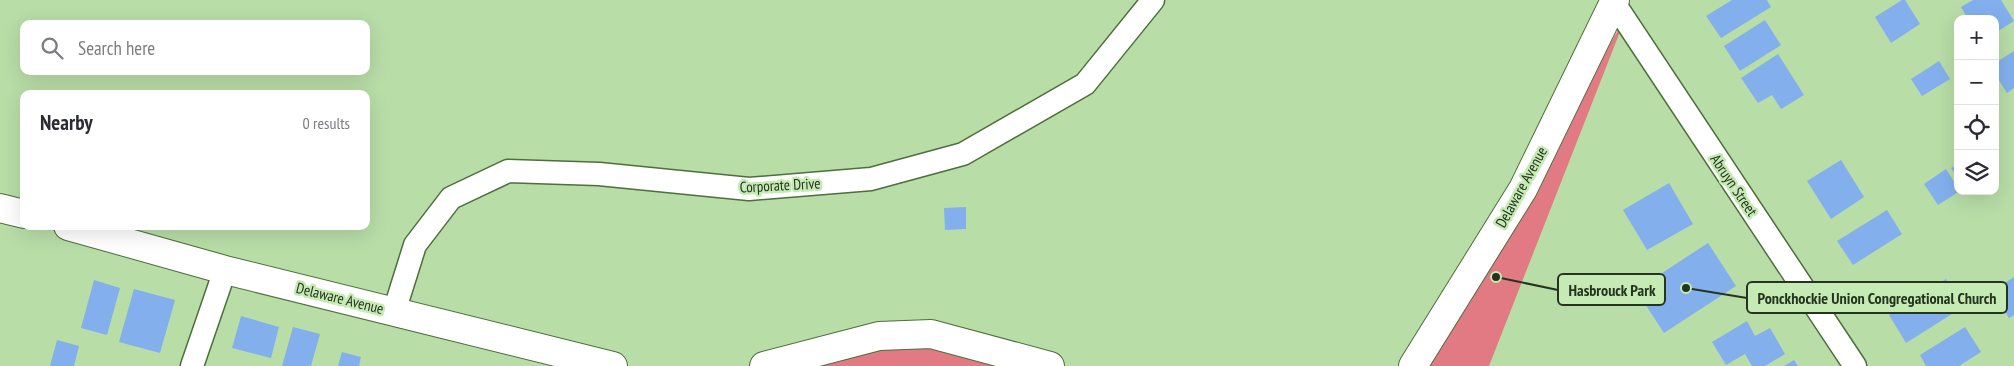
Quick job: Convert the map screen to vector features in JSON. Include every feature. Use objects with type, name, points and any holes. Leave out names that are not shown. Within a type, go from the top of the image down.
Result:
[{"type":"street","name":"Corporate Drive","points":[[394,312],[415,245],[451,198],[508,171],[599,174],[749,189],[871,179],[963,154],[1085,84],[1153,0]]},
{"type":"street","name":"Delaware Avenue","points":[[1412,366],[1523,189],[1615,2]]},
{"type":"street","name":"Abruyn Street","points":[[1615,2],[1855,366]]},
{"type":"street","points":[[0,208],[20,213]]},
{"type":"street","name":"Delaware Avenue","points":[[82,230],[225,270],[613,366]]},
{"type":"street","points":[[192,366],[225,270]]},
{"type":"street","points":[[764,366],[879,336],[931,334],[1050,366]]},
{"type":"shaded area","points":[[1625,19],[1489,366],[1413,366],[1523,189]]},
{"type":"shaded area","points":[[879,336],[1050,366],[764,366]]},
{"type":"building","points":[[1732,0],[1767,0],[1771,7],[1721,38],[1706,16]]},
{"type":"building","points":[[1905,0],[1920,24],[1891,43],[1875,17]]},
{"type":"building","points":[[1973,0],[2001,0],[2014,21],[1999,30],[1999,15],[1966,15],[1961,7]]},
{"type":"building","points":[[1765,20],[1781,45],[1740,71],[1724,46]]},
{"type":"building","points":[[2014,51],[2014,88],[2007,93],[1999,80],[1999,60]]},
{"type":"building","points":[[1778,54],[1804,95],[1781,109],[1772,95],[1758,103],[1741,78]]},
{"type":"building","points":[[1939,61],[1950,79],[1922,96],[1911,79]]},
{"type":"building","points":[[1841,160],[1864,197],[1831,219],[1807,181]]},
{"type":"building","points":[[1946,169],[1954,182],[1954,195],[1938,205],[1924,184]]},
{"type":"building","points":[[1669,183],[1693,224],[1647,250],[1623,210]]},
{"type":"building","points":[[966,207],[966,229],[945,230],[944,208]]},
{"type":"building","points":[[1887,210],[1902,234],[1853,265],[1837,241]]},
{"type":"building","points":[[1708,243],[1736,286],[1664,333],[1636,290]]},
{"type":"building","points":[[2014,277],[2014,315],[2009,318],[1992,291]]},
{"type":"building","points":[[1946,279],[1963,307],[1906,343],[1889,315]]},
{"type":"building","points":[[94,280],[120,288],[107,335],[81,328]]},
{"type":"building","points":[[134,289],[175,300],[160,353],[119,342]]},
{"type":"building","points":[[241,316],[279,327],[271,358],[232,348]]},
{"type":"building","points":[[1747,321],[1755,336],[1770,328],[1785,354],[1765,366],[1752,366],[1745,354],[1726,365],[1712,342]]},
{"type":"building","points":[[293,327],[320,334],[311,366],[282,366]]},
{"type":"building","points":[[1965,327],[1981,352],[1959,366],[1926,366],[1920,355]]},
{"type":"building","points":[[57,340],[79,346],[74,366],[50,366]]},
{"type":"building","points":[[342,352],[361,357],[359,366],[338,366]]},
{"type":"building","points":[[1794,360],[1798,366],[1784,366]]},
{"type":"place","name":"Hasbrouck Park","points":[[1496,277]]},
{"type":"place","name":"Ponckhockie Union Congregational Church","points":[[1686,288]]}]
